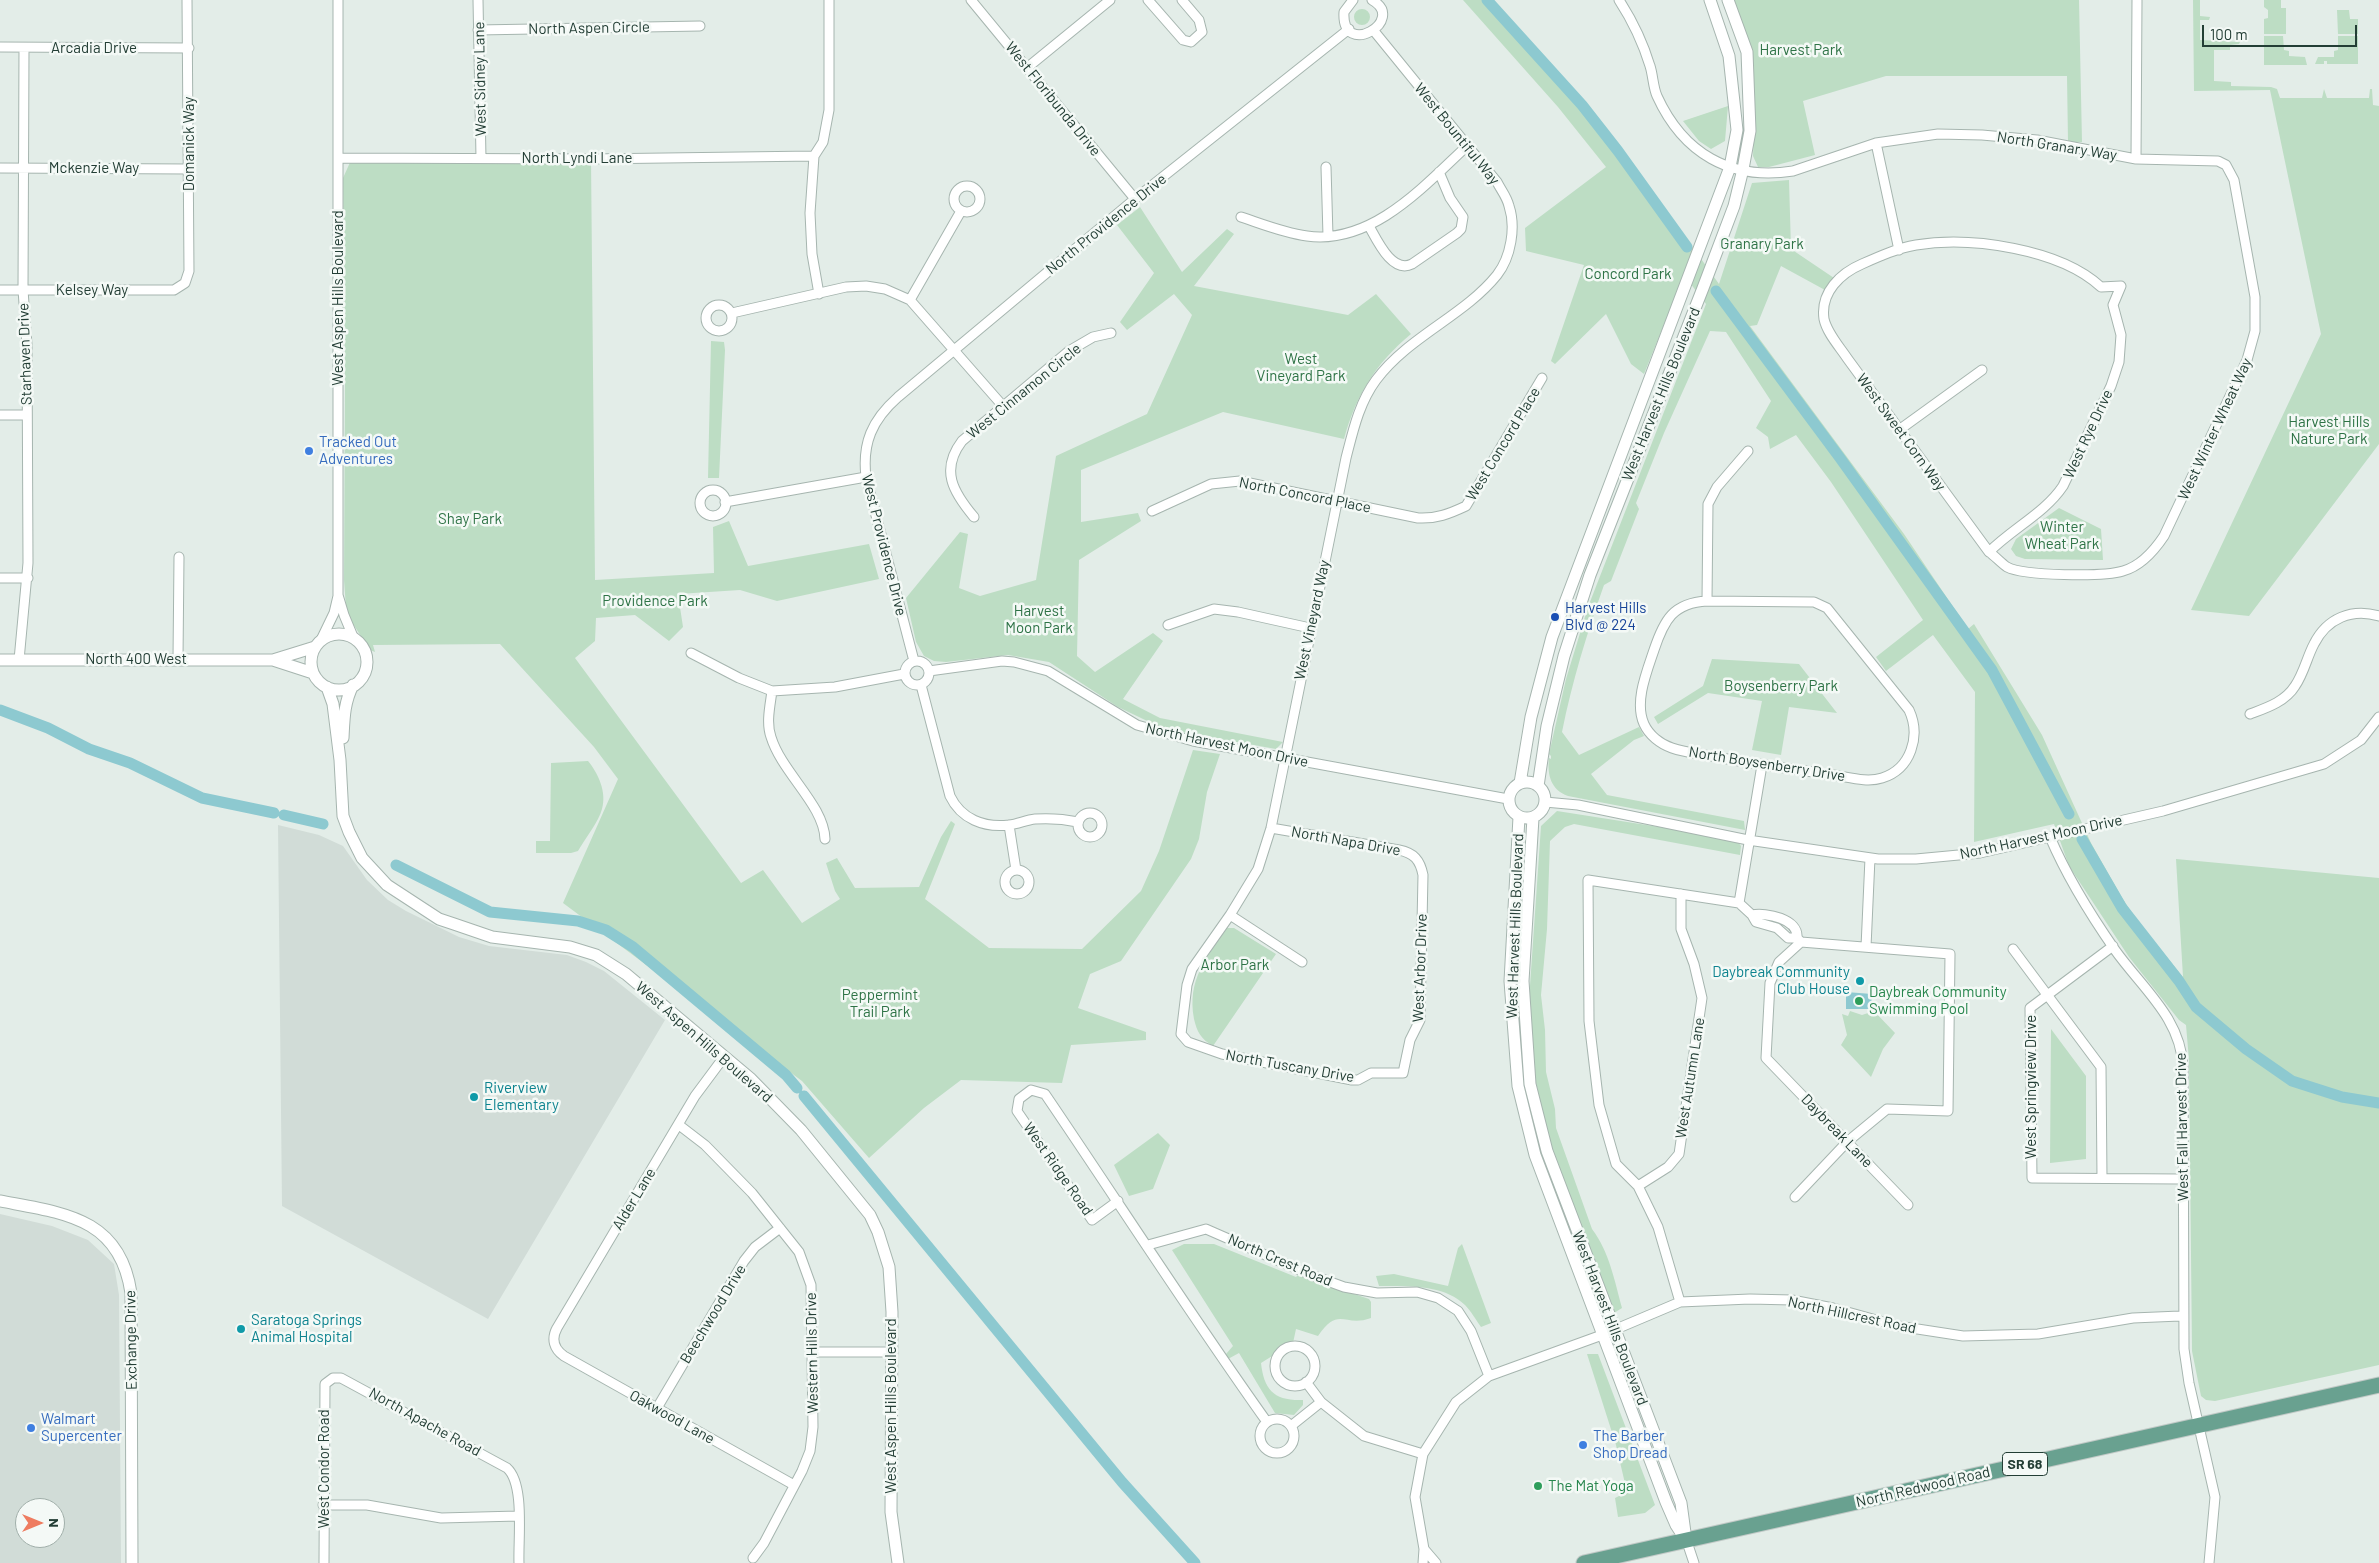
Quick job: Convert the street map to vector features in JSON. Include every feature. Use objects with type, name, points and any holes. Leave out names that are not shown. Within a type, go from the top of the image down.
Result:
[{"type":"main road","name":"North Redwood Road","points":[[1584,1563],[1686,1542],[1812,1511],[2379,1385]]},
{"type":"street","name":"Domanick Way","points":[[182,286],[187,279],[189,270],[189,48],[187,0]]},
{"type":"street","name":"West Aspen Hills Boulevard","points":[[338,0],[338,595]]},
{"type":"street","name":"West Sidney Lane","points":[[478,0],[481,158]]},
{"type":"street","points":[[819,294],[812,254],[810,214],[814,156],[823,142],[829,110],[829,0]]},
{"type":"street","name":"West Floribunda Drive","points":[[971,0],[1135,199]]},
{"type":"street","points":[[1028,67],[1110,0]]},
{"type":"street","points":[[1148,0],[1183,40],[1191,42],[1202,32],[1202,25],[1182,0]]},
{"type":"street","name":"North Granary Way","points":[[1619,0],[1641,40],[1650,66],[1656,95],[1674,125],[1698,152],[1715,162],[1730,167],[1764,174],[1793,171],[1876,143],[1938,134],[1982,135],[2037,140],[2136,158],[2218,161],[2226,165]]},
{"type":"street","name":"West Harvest Hills Boulevard","points":[[1520,783],[1531,717],[1552,637],[1730,167],[1736,130],[1729,56],[1710,0]]},
{"type":"street","name":"West Harvest Hills Boulevard","points":[[1538,786],[1547,726],[1560,674],[1590,575],[1734,206],[1743,169],[1750,131],[1747,52],[1728,0]]},
{"type":"street","points":[[2136,158],[2137,0]]},
{"type":"street","points":[[1350,1],[1344,12],[1344,18],[1353,33],[1364,35],[1374,31],[1381,16],[1375,1]]},
{"type":"street","name":"North Aspen Circle","points":[[478,30],[700,26]]},
{"type":"street","name":"North Providence Drive","points":[[871,428],[887,406],[954,349],[1135,199],[1349,29]]},
{"type":"street","name":"West Bountiful Way","points":[[1374,31],[1497,182],[1509,205],[1512,217],[1511,247]]},
{"type":"street","name":"Arcadia Drive","points":[[0,48],[189,48]]},
{"type":"street","name":"Starhaven Drive","points":[[19,660],[20,630],[28,578],[27,345],[23,290],[24,48]]},
{"type":"street","points":[[1876,143],[1899,250]]},
{"type":"street","points":[[1241,217],[1272,228],[1306,236],[1328,236],[1369,226],[1383,218],[1439,172],[1467,146]]},
{"type":"street","name":"North Lyndi Lane","points":[[339,158],[814,156]]},
{"type":"street","name":"West Winter Wheat Way","points":[[2139,563],[2157,545],[2168,528],[2252,346],[2255,331],[2255,298],[2234,180],[2226,165]]},
{"type":"street","points":[[1326,167],[1328,236]]},
{"type":"street","name":"Mckenzie Way","points":[[0,168],[189,169]]},
{"type":"street","points":[[1369,226],[1393,261],[1404,266],[1412,264],[1458,233],[1461,229],[1463,217],[1450,198],[1439,172]]},
{"type":"street","points":[[910,300],[961,211]]},
{"type":"street","name":"West Rye Drive","points":[[1899,250],[1917,245],[1957,243],[2022,251],[2062,263],[2092,279],[2101,288],[2121,286],[2113,305],[2121,335],[2119,362],[2110,386],[2063,486],[2053,500],[2005,537],[1989,552]]},
{"type":"street","name":"West Vineyard Way","points":[[1181,1034],[1187,985],[1192,970],[1230,915],[1258,869],[1271,828],[1310,628],[1356,421],[1376,380],[1410,345],[1486,287],[1498,274],[1511,247]]},
{"type":"street","name":"West Sweet Corn Way","points":[[1899,250],[1856,266],[1841,276],[1826,297],[1824,317],[1827,327],[1899,430],[1989,552],[2007,567],[2028,573],[2114,573],[2124,571],[2139,563]]},
{"type":"street","name":"Kelsey Way","points":[[0,290],[169,290],[182,286]]},
{"type":"street","points":[[732,313],[846,287],[866,286],[885,289],[910,300],[1002,405]]},
{"type":"street","name":"West Cinnamon Circle","points":[[974,517],[959,500],[954,488],[950,475],[953,453],[972,430],[1081,343],[1093,337],[1111,333]]},
{"type":"street","points":[[1899,430],[1982,370]]},
{"type":"street","name":"West Concord Place","points":[[1433,519],[1466,506],[1542,378]]},
{"type":"street","points":[[0,415],[27,415]]},
{"type":"street","name":"West Providence Drive","points":[[871,428],[865,447],[866,477],[914,661]]},
{"type":"street","points":[[1707,601],[1708,504],[1718,487],[1748,451]]},
{"type":"street","points":[[725,502],[866,477]]},
{"type":"street","name":"North Concord Place","points":[[1152,511],[1211,484],[1240,481],[1433,519]]},
{"type":"street","points":[[178,658],[179,557]]},
{"type":"street","points":[[0,578],[28,578]]},
{"type":"street","points":[[338,595],[354,639]]},
{"type":"street","points":[[338,595],[334,613],[318,644],[311,664],[319,681],[327,687],[336,689],[353,685]]},
{"type":"street","name":"North Boysenberry Drive","points":[[1707,601],[1814,602],[1832,612],[1909,710],[1914,723],[1914,739],[1908,756],[1897,769],[1882,778],[1868,780],[1762,765],[1672,749],[1654,738],[1644,724],[1641,714],[1642,694],[1648,668],[1664,625],[1676,610],[1684,606],[1707,601]]},
{"type":"street","points":[[1168,625],[1214,609],[1238,612],[1310,628]]},
{"type":"street","points":[[2250,714],[2274,705],[2295,687],[2314,643],[2323,630],[2334,620],[2351,613],[2368,613],[2379,616]]},
{"type":"street","points":[[318,644],[337,634],[354,639],[360,644],[366,660],[363,674],[353,685],[347,698],[344,711],[340,760]]},
{"type":"street","name":"North 400 West","points":[[273,660],[318,644]]},
{"type":"street","points":[[691,653],[739,678],[772,691],[835,687],[904,674]]},
{"type":"street","name":"North 400 West","points":[[0,660],[178,658],[273,660],[314,673]]},
{"type":"street","points":[[914,661],[925,664],[929,670],[927,681],[921,685],[910,684],[904,674],[908,664],[914,661]]},
{"type":"street","name":"North Harvest Moon Drive","points":[[929,670],[1002,661],[1014,662],[1048,672],[1137,725],[1193,741],[1508,799]]},
{"type":"street","points":[[921,685],[954,804],[958,810],[985,825],[1009,825],[1034,819],[1063,818],[1078,822]]},
{"type":"street","points":[[327,687],[333,704],[340,760]]},
{"type":"street","points":[[772,691],[768,718],[771,737],[785,767],[818,813],[825,827],[826,839]]},
{"type":"street","name":"North Harvest Moon Drive","points":[[1545,802],[1578,805],[1748,840],[1870,858],[1916,859],[1980,853],[2163,810],[2324,764],[2361,740],[2379,718]]},
{"type":"street","name":"West Aspen Hills Boulevard","points":[[340,760],[343,816],[349,832],[362,858],[387,885],[439,919],[492,937],[570,947],[596,955],[626,974],[751,1079],[801,1130],[870,1215],[878,1232],[889,1267],[892,1352],[891,1512],[898,1563]]},
{"type":"street","points":[[1739,903],[1762,765]]},
{"type":"street","points":[[1533,782],[1538,786],[1544,793],[1545,802],[1539,814],[1533,818],[1518,817],[1509,806],[1510,792],[1520,783],[1533,782]]},
{"type":"street","name":"West Harvest Hills Boulevard","points":[[1518,817],[1510,981],[1518,1086],[1535,1155],[1672,1516],[1686,1542]]},
{"type":"street","name":"West Harvest Hills Boulevard","points":[[1533,818],[1523,981],[1530,1084],[1547,1151],[1681,1503],[1686,1542]]},
{"type":"street","points":[[1009,825],[1016,870]]},
{"type":"street","name":"North Napa Drive","points":[[1271,828],[1405,851],[1419,861]]},
{"type":"street","name":"West Fall Harvest Drive","points":[[2050,836],[2071,880],[2113,946],[2167,1015],[2180,1044],[2183,1077],[2184,1349],[2189,1383],[2215,1497],[2209,1563]]},
{"type":"street","points":[[1866,947],[1870,858]]},
{"type":"street","name":"West Arbor Drive","points":[[1403,1073],[1410,1040],[1420,1020],[1423,875],[1419,861]]},
{"type":"street","points":[[1680,1302],[1658,1227],[1638,1186],[1616,1164],[1599,1105],[1588,1021],[1588,880],[1739,903],[1752,915],[1756,922],[1778,928],[1788,938],[1950,954],[1948,1111],[1887,1109],[1847,1142],[1795,1197]]},
{"type":"street","name":"West Autumn Lane","points":[[1638,1186],[1668,1167],[1679,1154],[1698,1032],[1702,998],[1694,964],[1681,929],[1681,894]]},
{"type":"street","points":[[1230,915],[1302,962]]},
{"type":"street","name":"Daybreak Lane","points":[[1799,940],[1779,962],[1770,983],[1766,1058],[1908,1205]]},
{"type":"street","name":"West Springview Drive","points":[[2102,1178],[2032,1178],[2030,1008],[2113,946]]},
{"type":"street","points":[[2013,950],[2101,1067],[2102,1178],[2180,1179]]},
{"type":"street","name":"North Tuscany Drive","points":[[1181,1034],[1188,1042],[1222,1054],[1352,1080],[1358,1080],[1371,1073],[1403,1073]]},
{"type":"street","name":"Alder Lane","points":[[555,1345],[555,1332],[704,1082],[724,1057]]},
{"type":"street","name":"West Ridge Road","points":[[1118,1201],[1092,1220],[1017,1111],[1019,1098],[1031,1090],[1045,1094],[1118,1201],[1148,1245],[1267,1422]]},
{"type":"street","name":"Western Hills Drive","points":[[679,1125],[701,1141],[720,1159],[780,1228],[799,1252],[809,1276],[812,1295],[812,1439],[806,1461],[764,1543],[753,1558]]},
{"type":"street","name":"Exchange Drive","points":[[0,1201],[62,1213],[89,1224],[111,1243],[126,1270],[131,1294],[132,1563]]},
{"type":"street","name":"Beechwood Drive","points":[[657,1408],[744,1261],[762,1242],[780,1228]]},
{"type":"street","name":"North Crest Road","points":[[1148,1245],[1206,1229],[1311,1275],[1344,1287],[1377,1293],[1417,1292],[1438,1298],[1458,1311],[1471,1332],[1489,1376]]},
{"type":"street","name":"North Hillcrest Road","points":[[1423,1454],[1456,1402],[1489,1376],[1602,1335],[1680,1302],[1750,1299],[1792,1300],[1833,1308],[1898,1326],[1963,1336],[2038,1334],[2133,1318],[2180,1316]]},
{"type":"street","name":"Oakwood Lane","points":[[555,1345],[564,1356],[794,1485]]},
{"type":"street","points":[[1298,1346],[1305,1348],[1314,1358],[1314,1372],[1306,1382],[1300,1385],[1288,1384],[1278,1376],[1275,1364],[1277,1357],[1286,1348],[1298,1346]]},
{"type":"street","points":[[813,1352],[892,1352]]},
{"type":"street","name":"North Apache Road","points":[[333,1378],[341,1378],[350,1382],[507,1468],[514,1474],[518,1494],[518,1516]]},
{"type":"street","name":"West Condor Road","points":[[324,1563],[325,1384],[333,1378]]},
{"type":"street","points":[[1306,1382],[1321,1402],[1364,1436],[1423,1454],[1415,1497],[1424,1549],[1423,1563]]},
{"type":"street","points":[[1291,1426],[1321,1402]]},
{"type":"street","points":[[1280,1419],[1291,1426],[1294,1439],[1287,1450],[1274,1453],[1268,1450],[1260,1440],[1262,1426],[1267,1422],[1280,1419]]},
{"type":"street","points":[[323,1505],[367,1505],[441,1518],[518,1516],[518,1563]]},
{"type":"street","points":[[1686,1542],[1694,1563]]},
{"type":"street","points":[[1424,1549],[1436,1563]]},
{"type":"shaded area","points":[[278,825],[319,835],[343,846],[367,880],[388,900],[406,911],[459,937],[489,946],[567,955],[586,962],[604,971],[665,1020],[488,1319],[282,1206]]},
{"type":"shaded area","points":[[0,1214],[52,1226],[88,1240],[114,1264],[119,1295],[121,1563],[0,1563]]},
{"type":"green space","points":[[1463,0],[1491,0],[1584,101],[1626,154],[1719,284],[1752,183],[1789,180],[1791,249],[1834,278],[1825,290],[1781,266],[1757,325],[1750,326],[1904,534],[1968,629],[1974,624],[2042,735],[2091,843],[2121,896],[2135,918],[2183,977],[2176,859],[2379,878],[2379,1365],[2215,1401],[2206,1400],[2201,1396],[2192,1351],[2189,1060],[2186,1025],[2179,1020],[2129,957],[2069,866],[2054,824],[1974,842],[1975,692],[1933,635],[1886,671],[1876,657],[1923,620],[1831,482],[1796,435],[1770,449],[1768,437],[1756,428],[1771,401],[1726,332],[1710,331],[1664,433],[1636,503],[1639,509],[1611,581],[1604,585],[1575,676],[1562,732],[1579,755],[1639,727],[1644,736],[1634,740],[1591,774],[1607,795],[1744,821],[1745,830],[1568,796],[1554,786],[1549,770],[1549,758],[1551,759],[1551,756],[1549,754],[1566,679],[1588,607],[1706,304],[1684,275],[1644,374],[1631,364],[1606,314],[1555,364],[1551,361],[1584,265],[1526,251],[1525,228],[1606,167],[1558,107]]},
{"type":"green space","name":"Harvest Park","points":[[1734,0],[2079,0],[2082,142],[2068,142],[2067,76],[1886,76],[1803,101],[1815,155],[1769,167],[1758,167],[1753,156],[1755,104],[1749,45]]},
{"type":"green space","name":"Harvest Hills Nature Park","points":[[2193,0],[2200,0],[2200,16],[2210,17],[2209,20],[2200,20],[2200,40],[2240,42],[2239,44],[2230,45],[2230,50],[2214,50],[2214,81],[2231,82],[2231,86],[2271,87],[2277,89],[2280,98],[2322,98],[2324,89],[2327,98],[2369,98],[2370,89],[2372,89],[2373,105],[2379,106],[2379,444],[2249,616],[2191,610],[2321,334],[2270,90],[2194,91]]},
{"type":"green space","points":[[2264,0],[2281,0],[2281,8],[2286,8],[2286,34],[2264,34],[2264,19],[2268,18],[2268,10],[2264,7]]},
{"type":"green space","points":[[1362,9],[1370,17],[1362,25],[1354,17]]},
{"type":"green space","points":[[2337,10],[2349,10],[2350,19],[2358,19],[2358,34],[2338,34]]},
{"type":"green space","points":[[2264,36],[2283,36],[2284,50],[2289,51],[2289,56],[2305,57],[2307,65],[2264,65]]},
{"type":"green space","points":[[2338,36],[2358,36],[2358,64],[2327,64],[2327,61],[2324,61],[2324,64],[2315,64],[2318,57],[2334,57],[2334,51],[2338,50]]},
{"type":"green space","points":[[1728,106],[1725,141],[1711,149],[1699,141],[1683,121]]},
{"type":"green space","points":[[352,158],[591,159],[595,580],[714,573],[713,527],[729,521],[748,566],[869,544],[879,579],[777,601],[740,590],[678,594],[683,627],[669,641],[635,615],[596,618],[595,641],[575,658],[741,883],[763,870],[802,923],[840,899],[835,891],[826,863],[837,858],[855,888],[919,887],[941,837],[951,821],[955,824],[925,899],[989,948],[1082,949],[1141,891],[1159,851],[1193,750],[1220,754],[1207,792],[1199,839],[1191,859],[1121,961],[1090,974],[1078,1008],[1146,1032],[1146,1040],[1071,1045],[1062,1083],[961,1080],[924,1108],[869,1158],[802,1081],[563,903],[618,779],[594,747],[500,644],[373,645],[375,652],[370,650],[351,621],[346,608],[344,580],[343,178]]},
{"type":"green space","points":[[1140,207],[1182,272],[1227,229],[1234,234],[1194,286],[1348,315],[1376,294],[1411,334],[1387,356],[1369,381],[1361,394],[1344,439],[1223,412],[1081,470],[1081,522],[1138,513],[1141,521],[1079,560],[1077,656],[1095,672],[1153,633],[1163,641],[1123,699],[1160,718],[1283,742],[1276,749],[1164,729],[1118,707],[1049,662],[1008,655],[946,662],[934,661],[924,656],[916,642],[906,598],[960,532],[968,534],[959,588],[980,596],[1036,580],[1056,456],[1147,414],[1192,315],[1174,294],[1127,330],[1120,322],[1154,273],[1117,225]]},
{"type":"green space","points":[[711,341],[724,342],[725,350],[719,478],[708,478]]},
{"type":"green space","name":"Winter Wheat Park","points":[[2059,508],[2101,529],[2103,560],[2025,559],[2016,556],[2011,549],[2016,539]]},
{"type":"green space","name":"Boysenberry Park","points":[[1712,659],[1799,664],[1837,713],[1789,707],[1781,755],[1752,750],[1762,701],[1708,693],[1658,724],[1654,717],[1703,686]]},
{"type":"green space","points":[[588,761],[598,777],[603,796],[602,809],[595,824],[578,851],[571,853],[536,853],[536,841],[550,841],[551,763]]},
{"type":"green space","points":[[1557,811],[1736,839],[1741,846],[1740,855],[1574,824],[1565,827],[1550,841],[1547,929],[1541,995],[1545,1030],[1546,1072],[1555,1109],[1556,1128],[1592,1229],[1603,1247],[1614,1277],[1622,1308],[1614,1313],[1549,1139],[1536,1083],[1529,1000],[1541,826]]},
{"type":"green space","name":"Arbor Park","points":[[1227,928],[1234,928],[1276,954],[1213,1046],[1205,1041],[1197,1028],[1194,1019],[1193,992],[1205,960]]},
{"type":"green space","points":[[1850,1011],[1862,1015],[1874,1011],[1895,1033],[1883,1049],[1871,1077],[1841,1045],[1847,1035],[1842,1014],[1848,1016]]},
{"type":"green space","points":[[2051,1029],[2086,1076],[2086,1159],[2050,1163]]},
{"type":"green space","points":[[1158,1133],[1170,1145],[1153,1189],[1129,1196],[1114,1165]]},
{"type":"green space","points":[[1184,1244],[1214,1244],[1296,1277],[1298,1275],[1369,1299],[1371,1302],[1371,1318],[1354,1321],[1337,1319],[1325,1327],[1318,1336],[1296,1329],[1293,1343],[1261,1363],[1265,1380],[1272,1392],[1285,1398],[1303,1400],[1303,1405],[1294,1415],[1275,1413],[1239,1353],[1228,1359],[1226,1354],[1233,1346],[1172,1250]]},
{"type":"green space","points":[[1462,1244],[1491,1323],[1481,1327],[1465,1305],[1446,1293],[1424,1288],[1379,1286],[1376,1276],[1394,1274],[1448,1286],[1458,1248]]},
{"type":"green space","points":[[1587,1354],[1598,1354],[1655,1505],[1645,1513],[1618,1517],[1615,1498],[1627,1492],[1616,1445]]},
{"type":"water","name":"Daybreak Community Swimming Pool","points":[[1846,992],[1872,994],[1871,1009],[1846,1009]]},
{"type":"waterway","points":[[1487,0],[1582,105],[1618,151],[1687,247]]},
{"type":"waterway","points":[[1716,291],[1840,458],[1992,670],[2069,814]]},
{"type":"waterway","points":[[0,710],[48,728],[89,749],[130,763],[202,798],[274,813]]},
{"type":"waterway","points":[[284,815],[323,824]]},
{"type":"waterway","points":[[2082,839],[2122,908],[2179,981],[2196,1007],[2246,1049],[2292,1081],[2342,1097],[2379,1103]]},
{"type":"waterway","points":[[396,865],[490,912],[578,921],[606,930],[633,947],[786,1075],[797,1088]]},
{"type":"waterway","points":[[804,1096],[1122,1482],[1195,1563]]},
{"type":"place","name":"Tracked Out Adventures","points":[[309,451]]},
{"type":"place","name":"Harvest Hills Blvd @ 224","points":[[1555,617]]},
{"type":"place","name":"Daybreak Community Club House","points":[[1860,981]]},
{"type":"place","name":"Daybreak Community Swimming Pool","points":[[1859,1001]]},
{"type":"place","name":"Riverview Elementary","points":[[474,1097]]},
{"type":"place","name":"Saratoga Springs Animal Hospital","points":[[241,1329]]},
{"type":"place","name":"Walmart Supercenter","points":[[31,1428]]},
{"type":"place","name":"The Barber Shop Dread","points":[[1583,1445]]},
{"type":"place","name":"The Mat Yoga","points":[[1538,1486]]},
{"type":"park label","name":"Granary Park","points":[[1762,244]]},
{"type":"park label","name":"Concord Park","points":[[1628,274]]},
{"type":"park label","name":"West Vineyard Park","points":[[1301,368]]},
{"type":"park label","name":"Shay Park","points":[[470,519]]},
{"type":"park label","name":"Providence Park","points":[[655,601]]},
{"type":"park label","name":"Harvest Moon Park","points":[[1039,620]]},
{"type":"park label","name":"Peppermint Trail Park","points":[[880,1004]]}]
